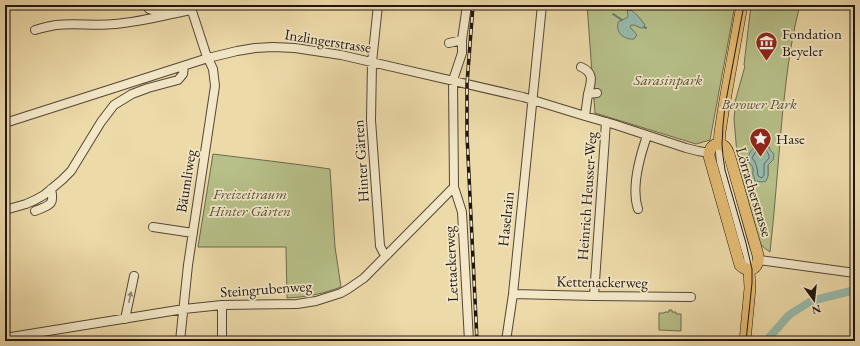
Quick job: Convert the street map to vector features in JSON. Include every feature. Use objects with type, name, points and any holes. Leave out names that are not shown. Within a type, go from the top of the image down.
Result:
[{"type":"main road","points":[[719,144],[724,106],[742,5]]},
{"type":"main road","name":"Lörracherstrasse","points":[[709,153],[714,145],[724,145],[727,148],[759,260],[757,266],[749,270]]},
{"type":"main road","points":[[709,153],[740,265],[749,270],[750,288],[745,341]]},
{"type":"street","points":[[147,5],[149,9],[155,11],[190,7]]},
{"type":"street","name":"Hinter Gärten","points":[[378,5],[372,62],[371,120],[380,246],[383,252],[387,255]]},
{"type":"street","points":[[454,187],[454,80],[462,53],[462,40],[467,5]]},
{"type":"street","name":"Haselrain","points":[[506,341],[513,294],[542,5]]},
{"type":"street","points":[[35,30],[58,25],[115,24],[145,20],[190,7]]},
{"type":"street","name":"Bäumliweg","points":[[180,341],[188,265],[215,86],[213,70],[190,7]]},
{"type":"street","points":[[449,44],[462,40]]},
{"type":"street","name":"Inzlingerstrasse","points":[[5,123],[208,58],[237,51],[273,47],[312,50],[454,80],[532,99],[648,136],[709,153]]},
{"type":"street","points":[[5,210],[26,204],[44,195],[62,180],[71,171],[101,122],[114,105],[132,94],[178,80],[183,74],[184,66]]},
{"type":"street","points":[[581,67],[587,69],[590,74],[591,81],[584,116]]},
{"type":"street","points":[[588,94],[597,93]]},
{"type":"street","name":"Heinrich Heusser-Weg","points":[[594,296],[606,122]]},
{"type":"street","points":[[638,210],[636,196],[638,170],[648,136]]},
{"type":"street","points":[[719,144],[721,162],[748,257],[749,270]]},
{"type":"street","name":"Steingrubenweg","points":[[5,338],[184,309],[222,305],[297,304],[316,301],[332,296],[348,289],[364,278],[454,187]]},
{"type":"street","name":"Lettackerweg","points":[[454,187],[462,212],[469,341]]},
{"type":"street","points":[[35,211],[51,203],[53,200],[52,189]]},
{"type":"street","points":[[153,227],[193,233]]},
{"type":"street","points":[[759,260],[855,273]]},
{"type":"street","points":[[125,319],[134,276]]},
{"type":"street","name":"Kettenackerweg","points":[[513,294],[691,297]]},
{"type":"street","points":[[222,305],[222,341]]},
{"type":"green space","name":"Sarasinpark","points":[[587,5],[735,5],[710,140],[696,144],[595,113]]},
{"type":"green space","name":"Berower Park","points":[[751,5],[800,5],[791,47],[787,76],[770,252],[760,243],[738,166],[734,119],[735,109],[733,109],[745,66]],"holes":[[[768,144],[773,160],[768,165],[768,176],[753,175],[753,167],[748,162],[747,157]]]},
{"type":"green space","name":"Freizeitraum Hinter Gärten","points":[[213,154],[330,169],[335,247],[341,287],[314,295],[287,298],[286,247],[198,247]]},
{"type":"green space","points":[[669,310],[676,312],[676,314],[681,314],[681,331],[659,330],[659,313],[669,312]]},
{"type":"water","points":[[631,10],[645,25],[641,28],[631,25],[630,27],[637,35],[634,39],[622,36],[618,28],[618,22],[628,17],[627,11]]},
{"type":"water","points":[[764,141],[774,154],[773,160],[768,165],[768,176],[766,181],[762,182],[755,181],[753,168],[748,162],[748,158],[752,149]]},
{"type":"waterway","points":[[613,14],[622,20]]},
{"type":"waterway","points":[[766,341],[789,315],[811,301],[855,290]]},
{"type":"tram line","points":[[744,5],[725,106],[722,144],[725,170],[752,269],[746,341]]},
{"type":"railway","points":[[473,5],[467,84],[467,135],[477,341]]},
{"type":"place","name":"Fondation Beyeler","points":[[766,62]]},
{"type":"place","name":"Hase","points":[[761,158]]}]
